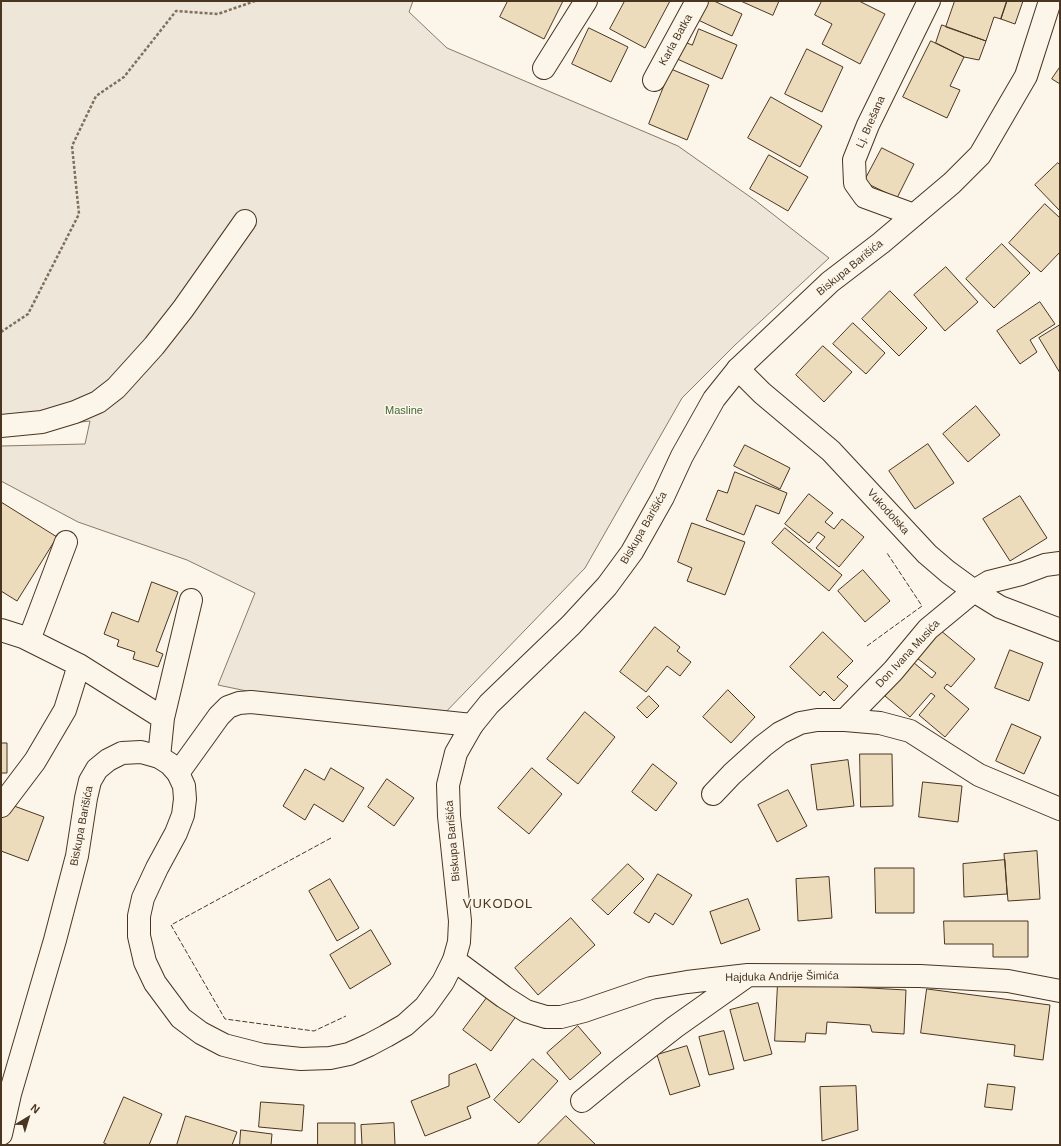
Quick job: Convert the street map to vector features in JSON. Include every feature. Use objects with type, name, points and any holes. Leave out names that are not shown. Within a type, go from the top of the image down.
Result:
[{"type":"street","points":[[544,68],[586,1]]},
{"type":"street","name":"Karla Batka","points":[[654,80],[697,1]]},
{"type":"street","name":"Lj. Brešana","points":[[914,215],[865,197],[855,183],[854,160],[868,125],[929,1]]},
{"type":"street","name":"Biskupa Barišića","points":[[1,1134],[10,1094],[55,940],[77,856],[90,781],[97,769],[108,760],[122,753],[141,752],[159,757],[170,764],[178,773],[184,786],[185,799],[183,815],[176,833],[143,898],[139,916],[139,936],[145,962],[155,983],[181,1018],[201,1033],[224,1045],[263,1055],[301,1059],[330,1058],[349,1054],[381,1040],[405,1025],[425,1007],[443,982],[454,960],[459,942],[460,921],[448,816],[448,785],[456,753],[472,725],[489,704],[571,625],[608,586],[632,552],[663,497],[682,456],[714,399],[738,369],[830,282],[881,243],[952,183],[980,154],[1026,76],[1050,1]]},
{"type":"street","points":[[1,426],[42,422],[75,412],[98,402],[116,388],[154,346],[183,309],[245,221]]},
{"type":"street","name":"Vukodolska","points":[[738,369],[762,393],[831,451],[927,554],[974,591]]},
{"type":"street","points":[[29,640],[66,542]]},
{"type":"street","points":[[1060,563],[1045,565],[1021,574],[989,582],[974,591],[1000,607],[1060,630]]},
{"type":"street","name":"Don Ivana Musića","points":[[845,720],[894,671],[928,629],[974,591]]},
{"type":"street","points":[[159,757],[162,718],[191,600]]},
{"type":"street","points":[[1,630],[23,637],[80,665],[162,718]]},
{"type":"street","points":[[1,806],[35,761],[65,710],[80,665]]},
{"type":"street","points":[[178,773],[219,716],[228,707],[239,703],[251,702],[472,725]]},
{"type":"street","points":[[713,794],[732,774],[780,733],[800,723],[818,720],[845,720],[880,723],[910,731],[979,775],[1060,809]]},
{"type":"street","name":"Hajduka Andrije Šimića","points":[[454,960],[504,997],[526,1011],[546,1017],[561,1017],[584,1011],[651,988],[748,975],[920,976],[1008,981],[1060,991]]},
{"type":"street","points":[[582,1101],[675,1028],[748,975]]},
{"type":"path","points":[[1,332],[28,314],[79,214],[72,146],[96,96],[124,77],[176,11],[218,14],[255,1]]},
{"type":"green space","name":"Masline","points":[[1,1],[413,1],[409,12],[447,48],[678,146],[756,201],[829,258],[735,345],[682,398],[585,568],[440,718],[342,711],[218,685],[255,593],[187,560],[78,522],[1,481],[1,446],[85,444],[90,421],[1,431]]},
{"type":"building","points":[[508,1],[563,1],[544,39],[500,17]]},
{"type":"building","points":[[625,1],[670,1],[645,48],[610,29]]},
{"type":"building","points":[[705,1],[714,1],[742,14],[732,36],[696,19]]},
{"type":"building","points":[[741,1],[779,1],[773,15]]},
{"type":"building","points":[[822,1],[859,1],[885,14],[860,64],[822,44],[832,24],[815,15]]},
{"type":"building","points":[[955,1],[1007,1],[1001,19],[994,17],[986,41],[946,27]]},
{"type":"building","points":[[1007,1],[1023,1],[1015,24],[1001,19]]},
{"type":"building","points":[[942,25],[986,41],[979,60],[964,57],[936,43]]},
{"type":"building","points":[[589,28],[628,47],[611,82],[572,64]]},
{"type":"building","points":[[699,29],[737,45],[722,79],[675,58],[682,41],[692,45]]},
{"type":"building","points":[[931,41],[964,57],[950,86],[960,90],[947,118],[903,97]]},
{"type":"building","points":[[807,49],[843,67],[822,112],[785,94]]},
{"type":"building","points":[[1060,67],[1060,84],[1052,79]]},
{"type":"building","points":[[671,69],[709,85],[687,140],[649,124]]},
{"type":"building","points":[[771,97],[822,126],[800,167],[748,138]]},
{"type":"building","points":[[882,148],[914,164],[897,198],[864,182]]},
{"type":"building","points":[[769,155],[808,177],[788,211],[750,189]]},
{"type":"building","points":[[1058,163],[1060,165],[1060,211],[1035,185]]},
{"type":"building","points":[[1045,204],[1060,218],[1060,252],[1041,272],[1009,243]]},
{"type":"building","points":[[1002,244],[1030,273],[994,308],[966,279]]},
{"type":"building","points":[[946,267],[978,302],[945,331],[914,295]]},
{"type":"building","points":[[890,291],[927,328],[899,356],[862,319]]},
{"type":"building","points":[[1040,302],[1055,324],[1030,340],[1037,352],[1020,364],[997,331]]},
{"type":"building","points":[[853,323],[885,353],[866,374],[833,344]]},
{"type":"building","points":[[1060,325],[1060,373],[1039,338]]},
{"type":"building","points":[[823,346],[852,372],[824,402],[796,375]]},
{"type":"building","points":[[976,406],[1000,435],[968,462],[943,434]]},
{"type":"building","points":[[928,444],[954,483],[915,509],[889,471]]},
{"type":"building","points":[[745,445],[790,468],[780,489],[734,466]]},
{"type":"building","points":[[735,472],[787,493],[779,514],[756,505],[744,535],[706,520],[718,490],[727,493]]},
{"type":"building","points":[[809,494],[833,513],[825,522],[834,529],[842,519],[864,537],[839,567],[816,548],[825,537],[818,532],[809,543],[785,524]]},
{"type":"building","points":[[1020,496],[1047,538],[1010,561],[983,519]]},
{"type":"building","points":[[1,502],[57,537],[17,601],[1,591]]},
{"type":"building","points":[[692,523],[745,542],[725,595],[687,581],[692,568],[678,562]]},
{"type":"building","points":[[785,528],[842,575],[829,591],[772,543]]},
{"type":"building","points":[[863,570],[890,601],[865,622],[838,591]]},
{"type":"building","points":[[152,582],[178,592],[156,651],[163,654],[158,667],[133,659],[135,652],[117,646],[119,640],[104,634],[112,612],[138,622]]},
{"type":"building","points":[[655,627],[680,647],[677,651],[691,662],[680,676],[667,666],[646,692],[620,672]]},
{"type":"building","points":[[940,630],[975,659],[951,687],[947,684],[944,688],[969,709],[945,737],[919,715],[935,696],[931,693],[910,717],[885,696],[913,662],[932,678],[936,673],[917,658]]},
{"type":"building","points":[[823,632],[853,661],[837,677],[848,686],[834,701],[824,691],[820,696],[790,667]]},
{"type":"building","points":[[1010,650],[1043,663],[1029,701],[995,688]]},
{"type":"building","points":[[728,690],[755,717],[731,743],[703,717]]},
{"type":"building","points":[[649,696],[659,706],[647,718],[637,708]]},
{"type":"building","points":[[585,712],[615,737],[578,784],[547,759]]},
{"type":"building","points":[[1012,724],[1041,737],[1024,774],[996,761]]},
{"type":"building","points":[[1,743],[7,743],[7,773],[1,773]]},
{"type":"building","points":[[860,754],[892,754],[893,806],[861,807]]},
{"type":"building","points":[[848,760],[854,806],[817,810],[811,765]]},
{"type":"building","points":[[653,764],[677,783],[656,811],[632,792]]},
{"type":"building","points":[[331,768],[364,788],[343,822],[314,804],[305,820],[283,806],[305,769],[324,780]]},
{"type":"building","points":[[532,768],[562,794],[529,834],[498,808]]},
{"type":"building","points":[[387,779],[414,798],[394,826],[368,807]]},
{"type":"building","points":[[923,782],[962,786],[958,822],[919,817]]},
{"type":"building","points":[[788,790],[807,826],[777,842],[758,805]]},
{"type":"building","points":[[6,803],[44,817],[28,861],[1,851],[1,818]]},
{"type":"building","points":[[1037,851],[1040,899],[1008,901],[1004,854]]},
{"type":"building","points":[[1005,860],[1007,894],[964,897],[963,864]]},
{"type":"building","points":[[628,864],[644,879],[608,915],[592,900]]},
{"type":"building","points":[[875,868],[914,868],[914,913],[876,913]]},
{"type":"building","points":[[658,874],[692,895],[673,925],[655,913],[649,923],[634,913]]},
{"type":"building","points":[[829,877],[832,918],[798,921],[796,879]]},
{"type":"building","points":[[330,879],[359,928],[337,941],[309,891]]},
{"type":"building","points":[[748,899],[760,930],[721,944],[710,912]]},
{"type":"building","points":[[571,918],[595,945],[538,995],[515,968]]},
{"type":"building","points":[[944,921],[1028,921],[1028,957],[993,957],[993,944],[945,944]]},
{"type":"building","points":[[371,930],[391,964],[350,989],[330,955]]},
{"type":"building","points":[[778,983],[906,990],[904,1034],[872,1032],[870,1025],[827,1022],[826,1034],[806,1033],[805,1042],[775,1041]]},
{"type":"building","points":[[927,989],[1050,1005],[1043,1060],[1014,1056],[1015,1045],[921,1033]]},
{"type":"building","points":[[489,995],[517,1015],[491,1051],[463,1030]]},
{"type":"building","points":[[758,1003],[772,1054],[744,1061],[730,1010]]},
{"type":"building","points":[[578,1026],[601,1053],[570,1080],[547,1053]]},
{"type":"building","points":[[724,1031],[734,1069],[709,1075],[699,1037]]},
{"type":"building","points":[[687,1046],[700,1086],[670,1095],[657,1055]]},
{"type":"building","points":[[533,1059],[558,1081],[519,1123],[494,1100]]},
{"type":"building","points":[[476,1064],[490,1097],[467,1107],[471,1118],[425,1136],[411,1101],[449,1086],[449,1075]]},
{"type":"building","points":[[988,1084],[1015,1087],[1012,1110],[985,1107]]},
{"type":"building","points":[[856,1086],[858,1130],[822,1141],[820,1087]]},
{"type":"building","points":[[124,1097],[162,1114],[149,1145],[108,1145],[104,1143]]},
{"type":"building","points":[[261,1102],[304,1105],[302,1131],[259,1127]]},
{"type":"building","points":[[186,1116],[237,1132],[232,1145],[177,1145]]},
{"type":"building","points":[[566,1116],[596,1145],[537,1145]]},
{"type":"building","points":[[318,1123],[355,1123],[355,1145],[318,1145]]},
{"type":"building","points":[[394,1123],[395,1145],[362,1145],[361,1125]]},
{"type":"building","points":[[241,1130],[272,1134],[271,1145],[240,1145]]},
{"type":"fence","points":[[867,646],[922,606],[887,553]]},
{"type":"fence","points":[[331,838],[171,925],[225,1019],[314,1031],[346,1016]]},
{"type":"district","name":"VUKODOL","points":[[498,904]]}]
